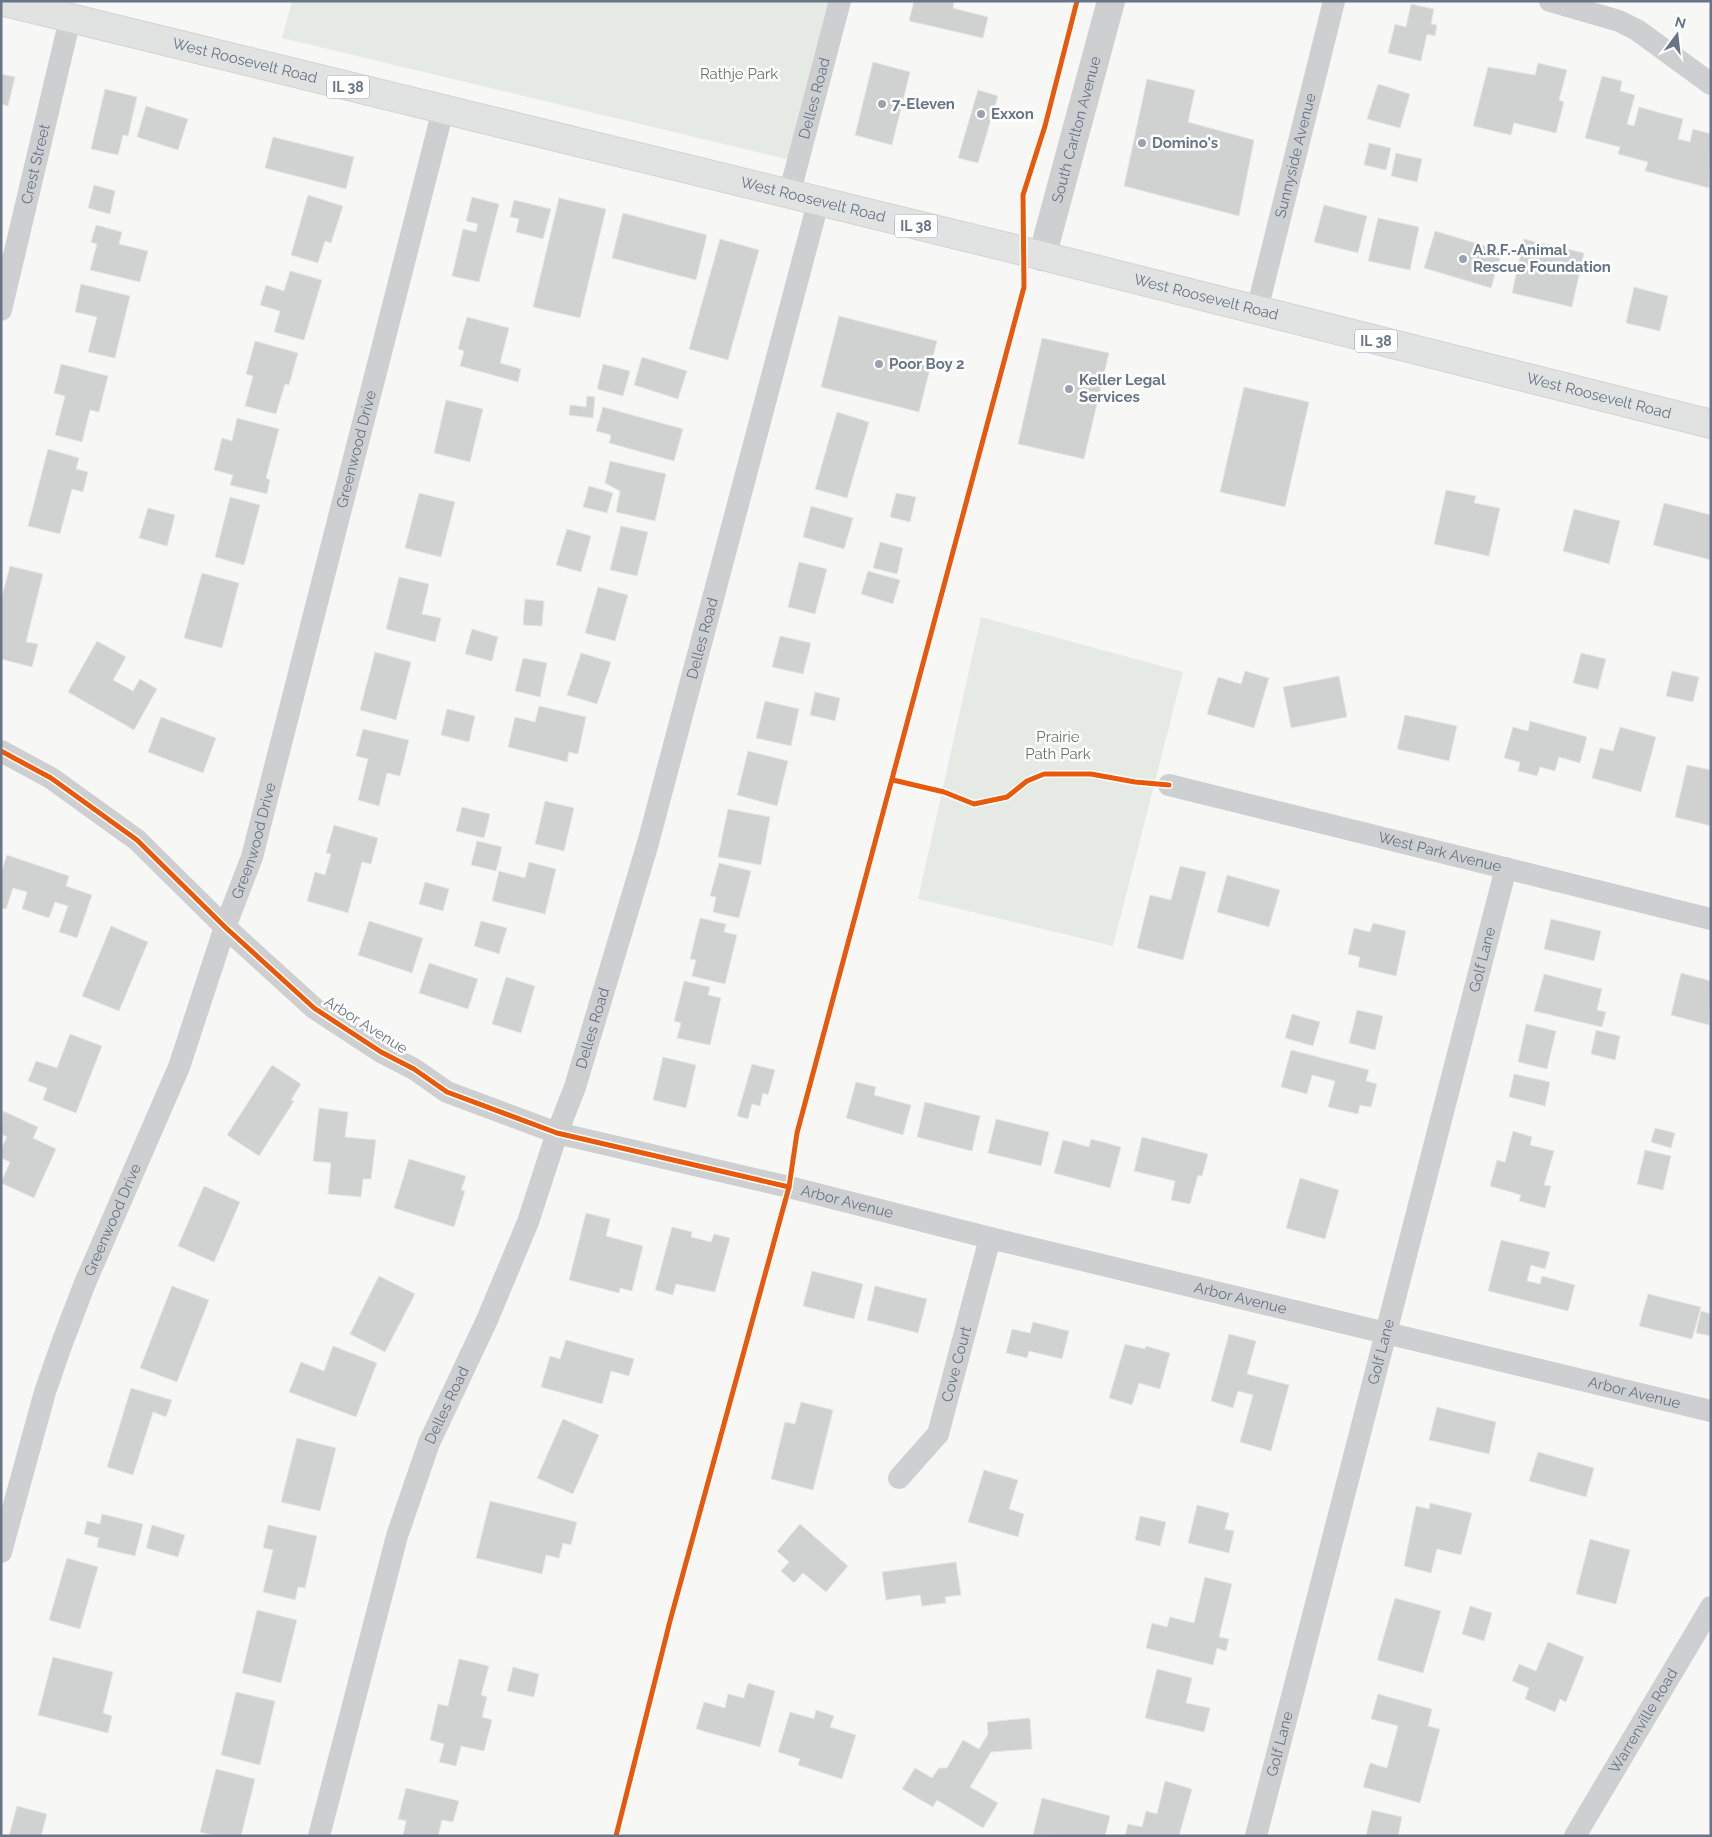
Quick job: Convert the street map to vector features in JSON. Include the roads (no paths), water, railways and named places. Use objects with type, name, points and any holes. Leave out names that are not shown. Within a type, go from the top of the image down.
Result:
[{"type":"main road","name":"West Roosevelt Road","points":[[1,1],[818,203],[1042,256],[1711,424]]},
{"type":"street","name":"South Carlton Avenue","points":[[1042,256],[1110,1]]},
{"type":"street","name":"Sunnyside Avenue","points":[[1257,310],[1334,1]]},
{"type":"street","points":[[1550,1],[1612,19],[1637,30],[1711,84]]},
{"type":"street","name":"Delles Road","points":[[789,195],[832,3]]},
{"type":"street","name":"Crest Street","points":[[1,310],[70,19]]},
{"type":"street","name":"Greenwood Drive","points":[[1,1552],[43,1401],[62,1342],[85,1283],[179,1067],[225,927],[252,857],[443,110]]},
{"type":"street","name":"Delles Road","points":[[319,1836],[411,1489],[444,1407],[506,1276],[528,1222],[557,1133],[575,1087],[642,862],[818,203]]},
{"type":"street","name":"Arbor Avenue","points":[[1,751],[51,778],[112,820],[170,871],[225,927],[314,1008],[381,1052],[414,1069],[447,1092],[557,1133],[790,1187],[990,1238],[1711,1412]]},
{"type":"street","name":"West Park Avenue","points":[[1169,785],[1711,919]]},
{"type":"street","name":"Golf Lane","points":[[1256,1836],[1506,868]]},
{"type":"street","name":"Cove Court","points":[[899,1478],[938,1434],[990,1238]]},
{"type":"street","name":"Warrenville Road","points":[[1576,1836],[1711,1607]]},
{"type":"place","name":"7-Eleven","points":[[882,104]]},
{"type":"place","name":"Exxon","points":[[981,114]]},
{"type":"place","name":"Domino's","points":[[1142,143]]},
{"type":"place","name":"A.R.F.-Animal Rescue Foundation","points":[[1463,259]]},
{"type":"place","name":"Poor Boy 2","points":[[879,364]]},
{"type":"place","name":"Keller Legal Services","points":[[1069,389]]},
{"type":"park label","name":"Rathje Park","points":[[739,74]]},
{"type":"park label","name":"Prairie Path Park","points":[[1058,746]]}]
